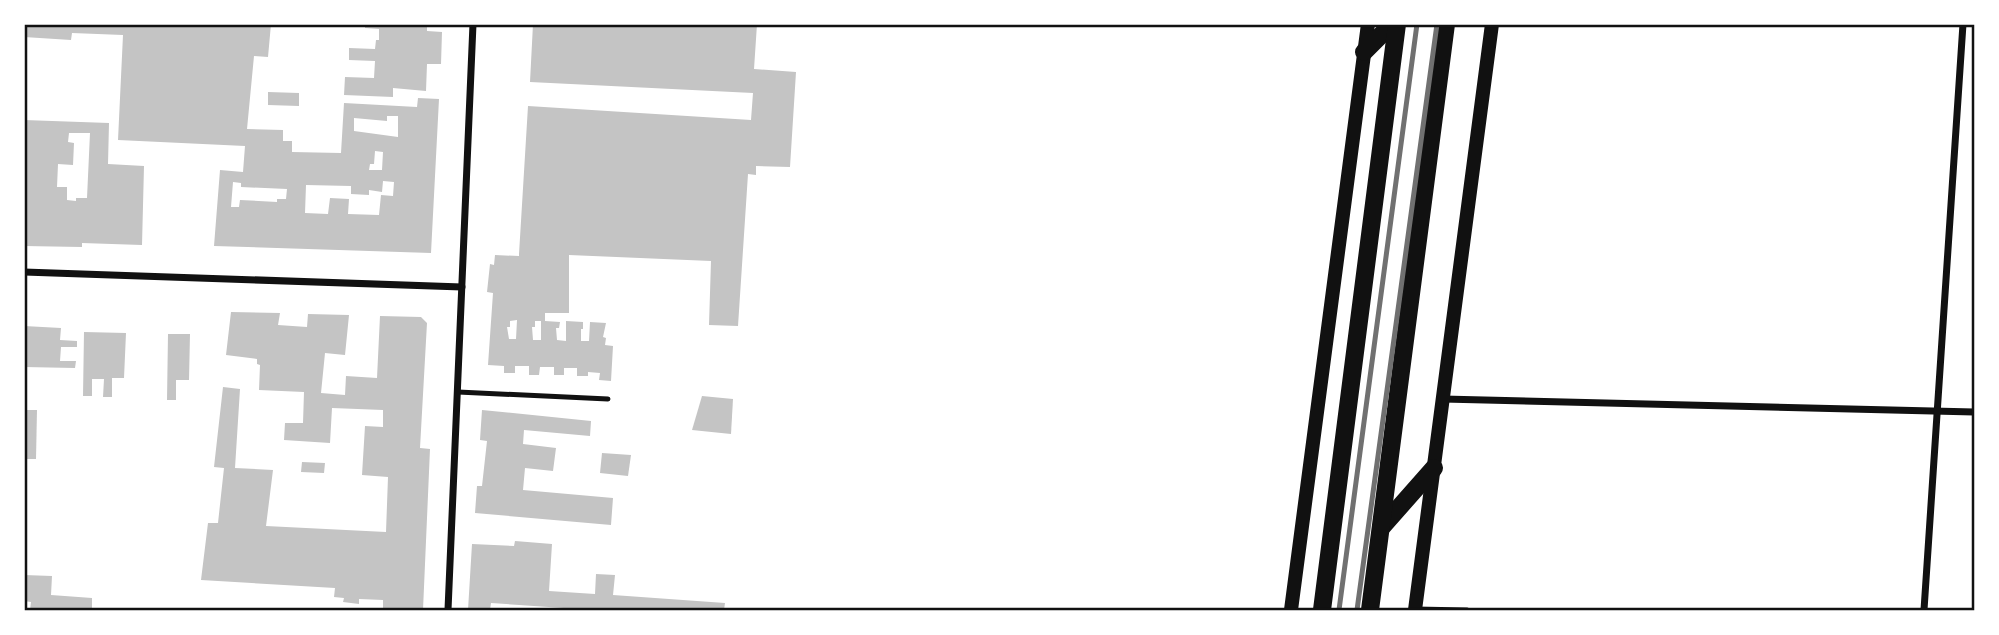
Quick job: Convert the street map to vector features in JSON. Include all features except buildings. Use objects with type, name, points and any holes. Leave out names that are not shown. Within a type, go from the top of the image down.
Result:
[{"type":"main road","points":[[1292,611],[1368,24]]},
{"type":"main road","points":[[1364,52],[1395,24]]},
{"type":"main road","points":[[1322,611],[1395,24]]},
{"type":"main road","points":[[1370,611],[1446,24]]},
{"type":"main road","points":[[1415,610],[1492,24]]},
{"type":"main road","points":[[1381,528],[1434,468]]},
{"type":"street","points":[[448,611],[473,24]]},
{"type":"street","points":[[1924,611],[1963,24]]},
{"type":"street","points":[[24,272],[462,287]]},
{"type":"street","points":[[1443,399],[1975,412]]},
{"type":"lane","points":[[458,392],[608,399]]},
{"type":"lane","points":[[1415,610],[1467,611]]},
{"type":"railway","points":[[1339,610],[1417,24]]},
{"type":"railway","points":[[1357,610],[1437,24]]}]
